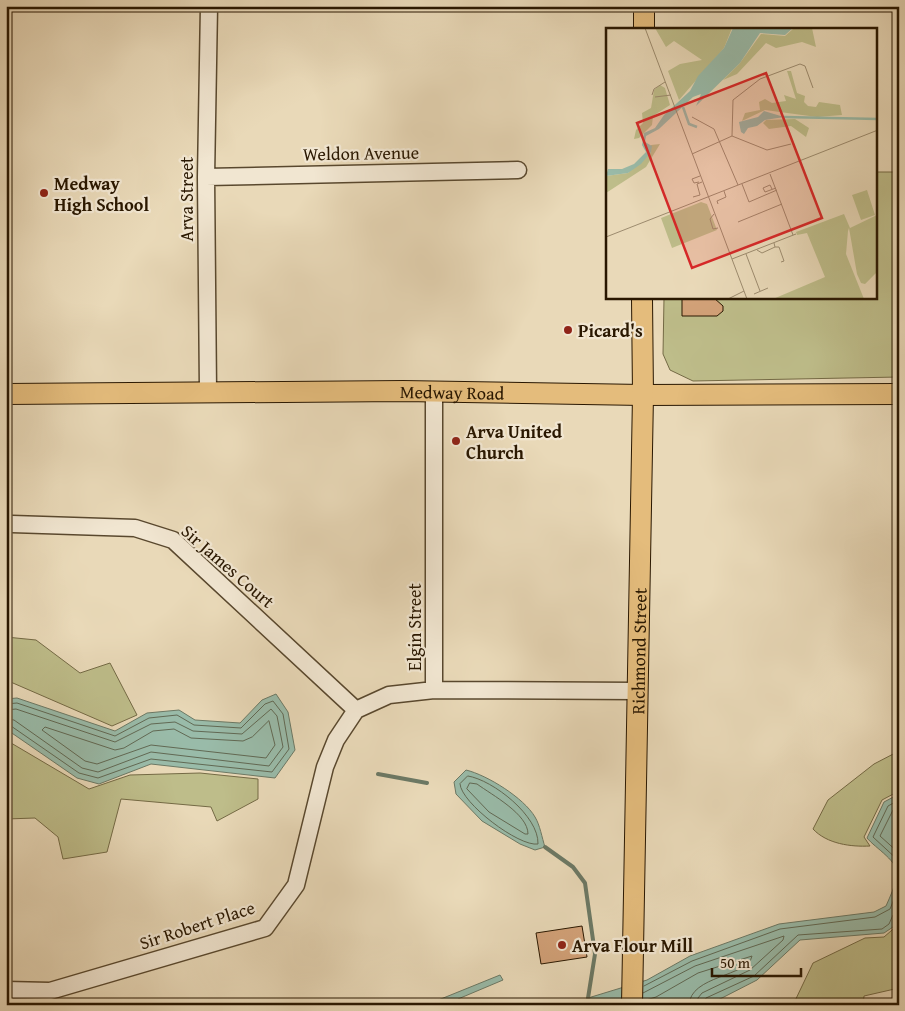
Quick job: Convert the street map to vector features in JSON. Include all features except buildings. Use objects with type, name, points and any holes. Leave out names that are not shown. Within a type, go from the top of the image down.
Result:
[{"type":"main road","points":[[644,6],[644,28]]},
{"type":"main road","name":"Richmond Street","points":[[632,1005],[643,396],[642,299]]},
{"type":"main road","name":"Medway Road","points":[[6,394],[208,391],[434,391],[643,396],[899,394]]},
{"type":"street","name":"Arva Street","points":[[208,391],[206,177],[209,6]]},
{"type":"street","name":"Weldon Avenue","points":[[206,177],[518,170]]},
{"type":"street","name":"Elgin Street","points":[[434,391],[434,690],[637,690]]},
{"type":"street","name":"Sir James Court","points":[[12,524],[135,528],[173,540],[356,710]]},
{"type":"street","points":[[356,710],[389,695],[434,690]]},
{"type":"street","name":"Sir Robert Place","points":[[6,990],[50,991],[265,928],[296,885],[325,767],[336,740],[356,710]]},
{"type":"shaded area","points":[[878,172],[899,172],[899,377],[693,381],[670,370],[663,354],[664,299],[878,299]]},
{"type":"shaded area","points":[[6,637],[36,640],[80,673],[110,663],[137,715],[112,726],[6,680]]},
{"type":"shaded area","points":[[6,740],[89,789],[130,775],[200,773],[258,779],[258,799],[217,821],[211,807],[121,799],[107,852],[63,859],[58,837],[35,818],[6,819]]},
{"type":"shaded area","points":[[899,751],[899,791],[882,800],[864,837],[870,846],[840,844],[825,838],[813,829],[828,800],[874,764]]},
{"type":"shaded area","points":[[899,924],[899,988],[864,996],[863,1005],[793,1005],[813,963],[865,938],[884,937]]},
{"type":"water","points":[[276,694],[288,712],[295,750],[275,778],[151,764],[99,784],[77,778],[6,729],[6,699],[17,698],[115,731],[147,713],[179,710],[195,720],[240,723],[262,700]]},
{"type":"water","points":[[466,770],[494,782],[523,802],[537,820],[545,847],[535,850],[520,844],[482,821],[456,794],[454,782]]},
{"type":"water","points":[[899,794],[899,914],[893,927],[884,933],[800,940],[757,980],[720,999],[701,1005],[577,1005],[588,998],[647,980],[690,956],[779,924],[874,912],[886,906],[895,884],[897,871],[891,860],[867,838],[884,802]]},
{"type":"water","points":[[500,975],[503,980],[458,999],[452,1005],[426,1005]]},
{"type":"waterway","points":[[378,774],[427,783]]},
{"type":"waterway","points":[[545,847],[573,867],[585,883],[595,954],[588,998]]},
{"type":"place","name":"Medway High School","points":[[44,193]]},
{"type":"place","name":"Picard's","points":[[568,330]]},
{"type":"place","name":"Arva United Church","points":[[456,441]]},
{"type":"place","name":"Arva Flour Mill","points":[[562,945]]}]
